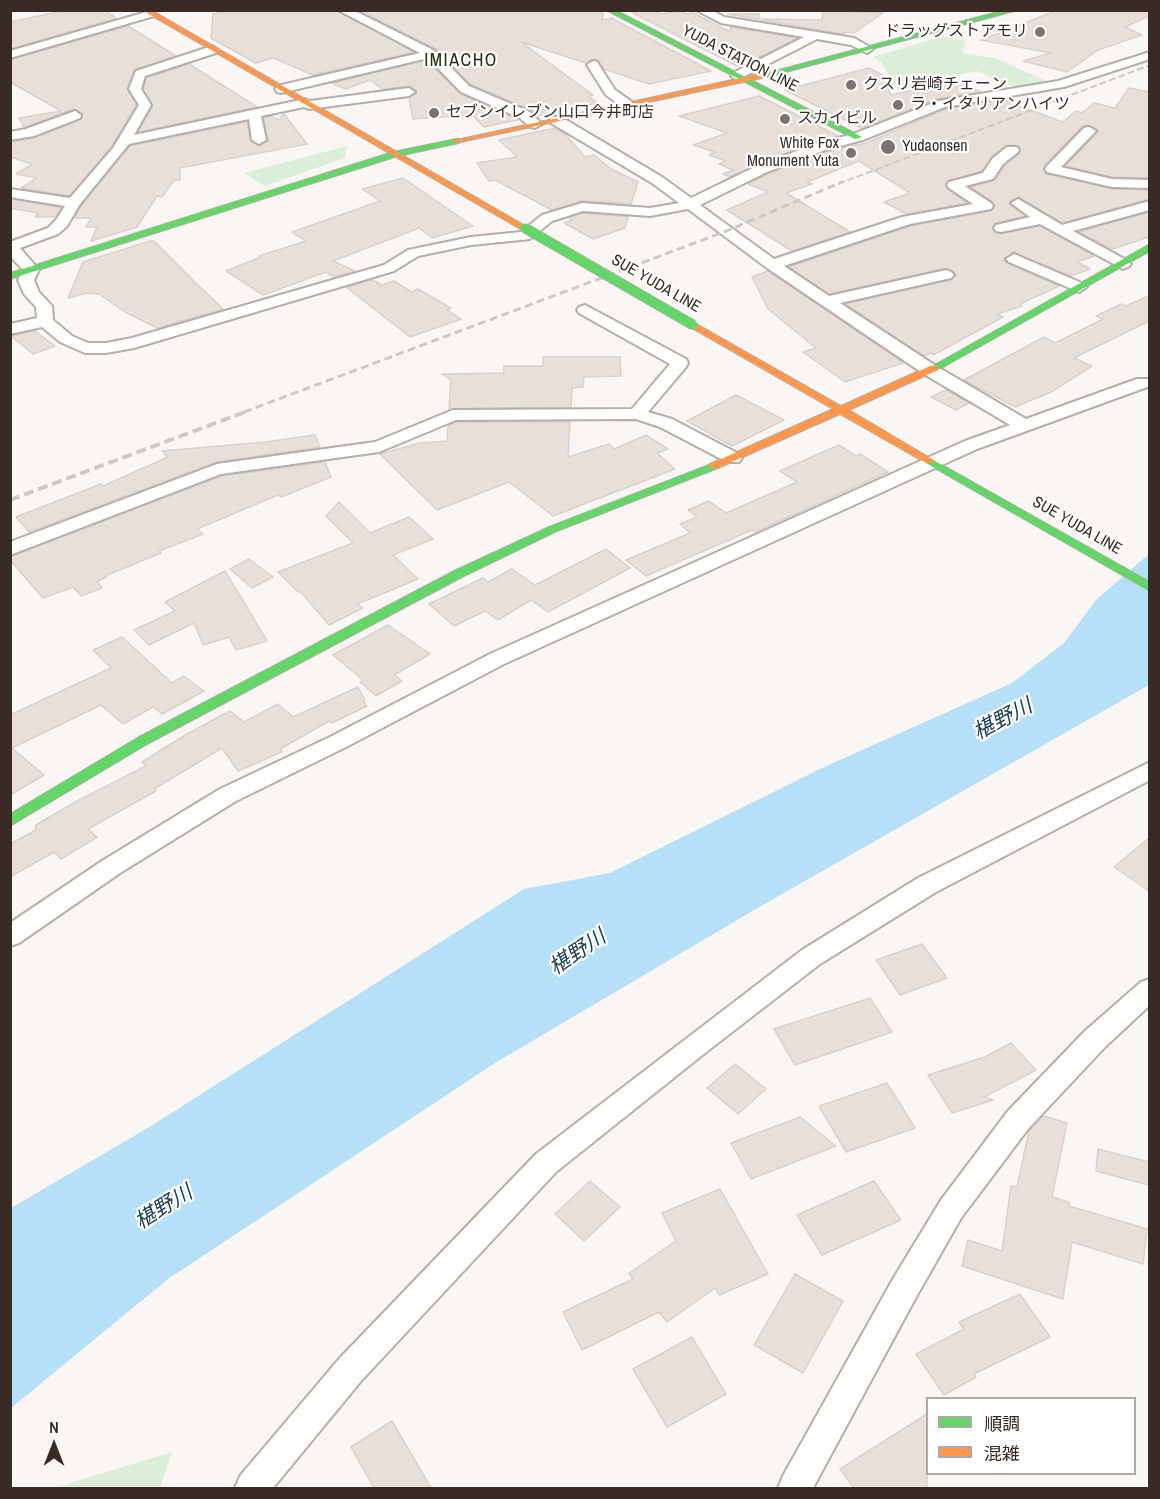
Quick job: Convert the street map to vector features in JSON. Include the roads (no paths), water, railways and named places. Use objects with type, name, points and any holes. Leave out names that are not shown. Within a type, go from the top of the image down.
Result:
[{"type":"street","points":[[343,10],[431,54],[465,89],[525,115],[535,124]]},
{"type":"street","name":"YUDA STATION LINE","points":[[609,10],[858,137]]},
{"type":"street","points":[[701,10],[721,20],[854,42],[867,49]]},
{"type":"street","points":[[10,276],[396,154],[628,105],[867,49],[1015,10]]},
{"type":"street","points":[[10,55],[152,12]]},
{"type":"street","name":"SUE YUDA LINE","points":[[152,12],[212,50],[1149,587]]},
{"type":"street","points":[[741,78],[817,35]]},
{"type":"street","points":[[31,270],[11,247],[53,231],[62,224],[74,204],[126,141],[145,105],[135,89],[140,74],[212,50]]},
{"type":"street","points":[[281,89],[431,54]]},
{"type":"street","points":[[31,270],[26,280],[32,294],[44,306],[45,321],[66,339],[85,348],[106,348],[134,343],[389,268],[413,253],[471,241],[525,236],[547,218],[582,207],[651,212],[689,205],[762,169],[820,147],[858,137],[942,104],[1060,84],[1149,55]]},
{"type":"street","points":[[593,65],[610,92],[628,105]]},
{"type":"street","points":[[126,141],[255,113],[307,104],[409,92]]},
{"type":"street","points":[[255,113],[259,140]]},
{"type":"street","points":[[10,136],[29,133],[75,115]]},
{"type":"street","points":[[556,120],[657,180],[772,265],[930,370],[1025,426]]},
{"type":"street","points":[[176,149],[179,129]]},
{"type":"street","points":[[1089,131],[1052,169],[1112,183],[1149,184]]},
{"type":"street","points":[[772,265],[907,220],[986,206],[954,185],[988,176],[998,161],[1012,150]]},
{"type":"street","points":[[10,193],[74,204]]},
{"type":"street","points":[[1018,203],[1060,230],[1123,264]]},
{"type":"street","points":[[1060,230],[1149,205]]},
{"type":"street","points":[[1001,228],[1042,219]]},
{"type":"street","points":[[10,821],[144,740],[458,574],[553,529],[733,458],[930,370],[1123,264],[1132,255],[1149,247]]},
{"type":"street","points":[[1014,259],[1079,287]]},
{"type":"street","points":[[828,301],[945,275]]},
{"type":"street","points":[[585,310],[680,363],[637,414]]},
{"type":"street","points":[[10,329],[45,321]]},
{"type":"street","points":[[10,936],[111,867],[228,795],[338,742],[497,658],[943,467],[971,445],[1143,383]]},
{"type":"street","points":[[10,549],[217,469],[379,447],[453,415],[637,414],[666,423],[733,458]]},
{"type":"street","points":[[252,1488],[350,1370],[546,1163],[811,957],[927,885],[1149,770]]},
{"type":"street","points":[[795,1488],[904,1289],[951,1209],[1018,1120],[1095,1039],[1149,989]]},
{"type":"water","name":"椹野川","points":[[1149,554],[1149,685],[761,906],[495,1063],[168,1279],[11,1408],[11,1208],[151,1126],[524,889],[610,873],[822,768],[1012,683],[1064,643],[1096,600]]},
{"type":"railway","points":[[838,184],[1150,65]]},
{"type":"railway","points":[[244,412],[724,232],[842,182]]},
{"type":"railway","points":[[10,500],[248,411]]},
{"type":"place","name":"ドラッグストアモリ","points":[[1040,32]]},
{"type":"place","name":"クスリ岩崎チェーン","points":[[851,85]]},
{"type":"place","name":"ラ・イタリアンハイツ","points":[[898,105]]},
{"type":"place","name":"セブンイレブン山口今井町店","points":[[434,113]]},
{"type":"place","name":"スカイビル","points":[[785,119]]},
{"type":"place","name":"Yudaonsen","points":[[888,147]]},
{"type":"place","name":"White Fox Monument Yuta","points":[[851,153]]},
{"type":"district","name":"IMIACHO","points":[[461,61]]}]
